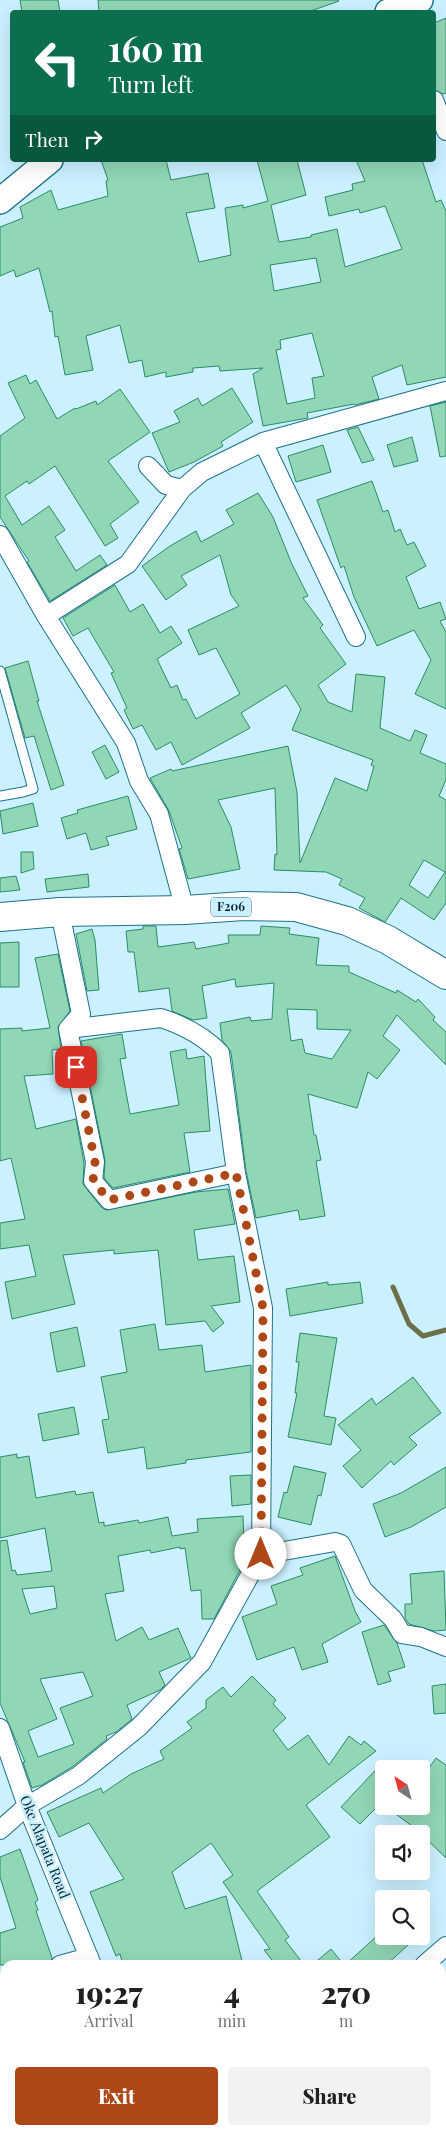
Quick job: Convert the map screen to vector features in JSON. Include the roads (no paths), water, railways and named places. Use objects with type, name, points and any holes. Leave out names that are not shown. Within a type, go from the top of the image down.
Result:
[{"type":"main road","name":"F206","points":[[0,917],[60,912],[185,910],[243,906],[296,907],[347,920],[444,971]]},
{"type":"street","points":[[436,105],[446,131]]},
{"type":"street","points":[[0,201],[48,162]]},
{"type":"street","points":[[46,616],[128,564],[182,489],[202,472],[263,442],[446,391]]},
{"type":"street","points":[[263,442],[356,637]]},
{"type":"street","points":[[148,466],[166,486],[182,489]]},
{"type":"street","points":[[0,535],[46,616],[126,743],[139,781],[159,814],[185,910]]},
{"type":"street","points":[[60,912],[81,1014],[68,1029]]},
{"type":"street","points":[[0,1830],[27,1806],[78,1776],[139,1727],[202,1662],[261,1554],[263,1308],[236,1173],[220,1053],[211,1043],[172,1022],[160,1018],[68,1029]]},
{"type":"street","points":[[68,1029],[95,1162],[93,1181],[109,1200],[236,1173]]},
{"type":"street","points":[[261,1554],[335,1542],[341,1544],[363,1590],[393,1619],[402,1634],[421,1637],[446,1647]]},
{"type":"street","name":"Oke Alapata Road","points":[[0,1728],[27,1806],[90,1960]]},
{"type":"street","points":[[430,1960],[446,1946]]},
{"type":"lane","points":[[0,670],[33,789],[0,796]]},
{"type":"waterway","points":[[393,1287],[409,1324],[423,1336],[446,1330]]}]
